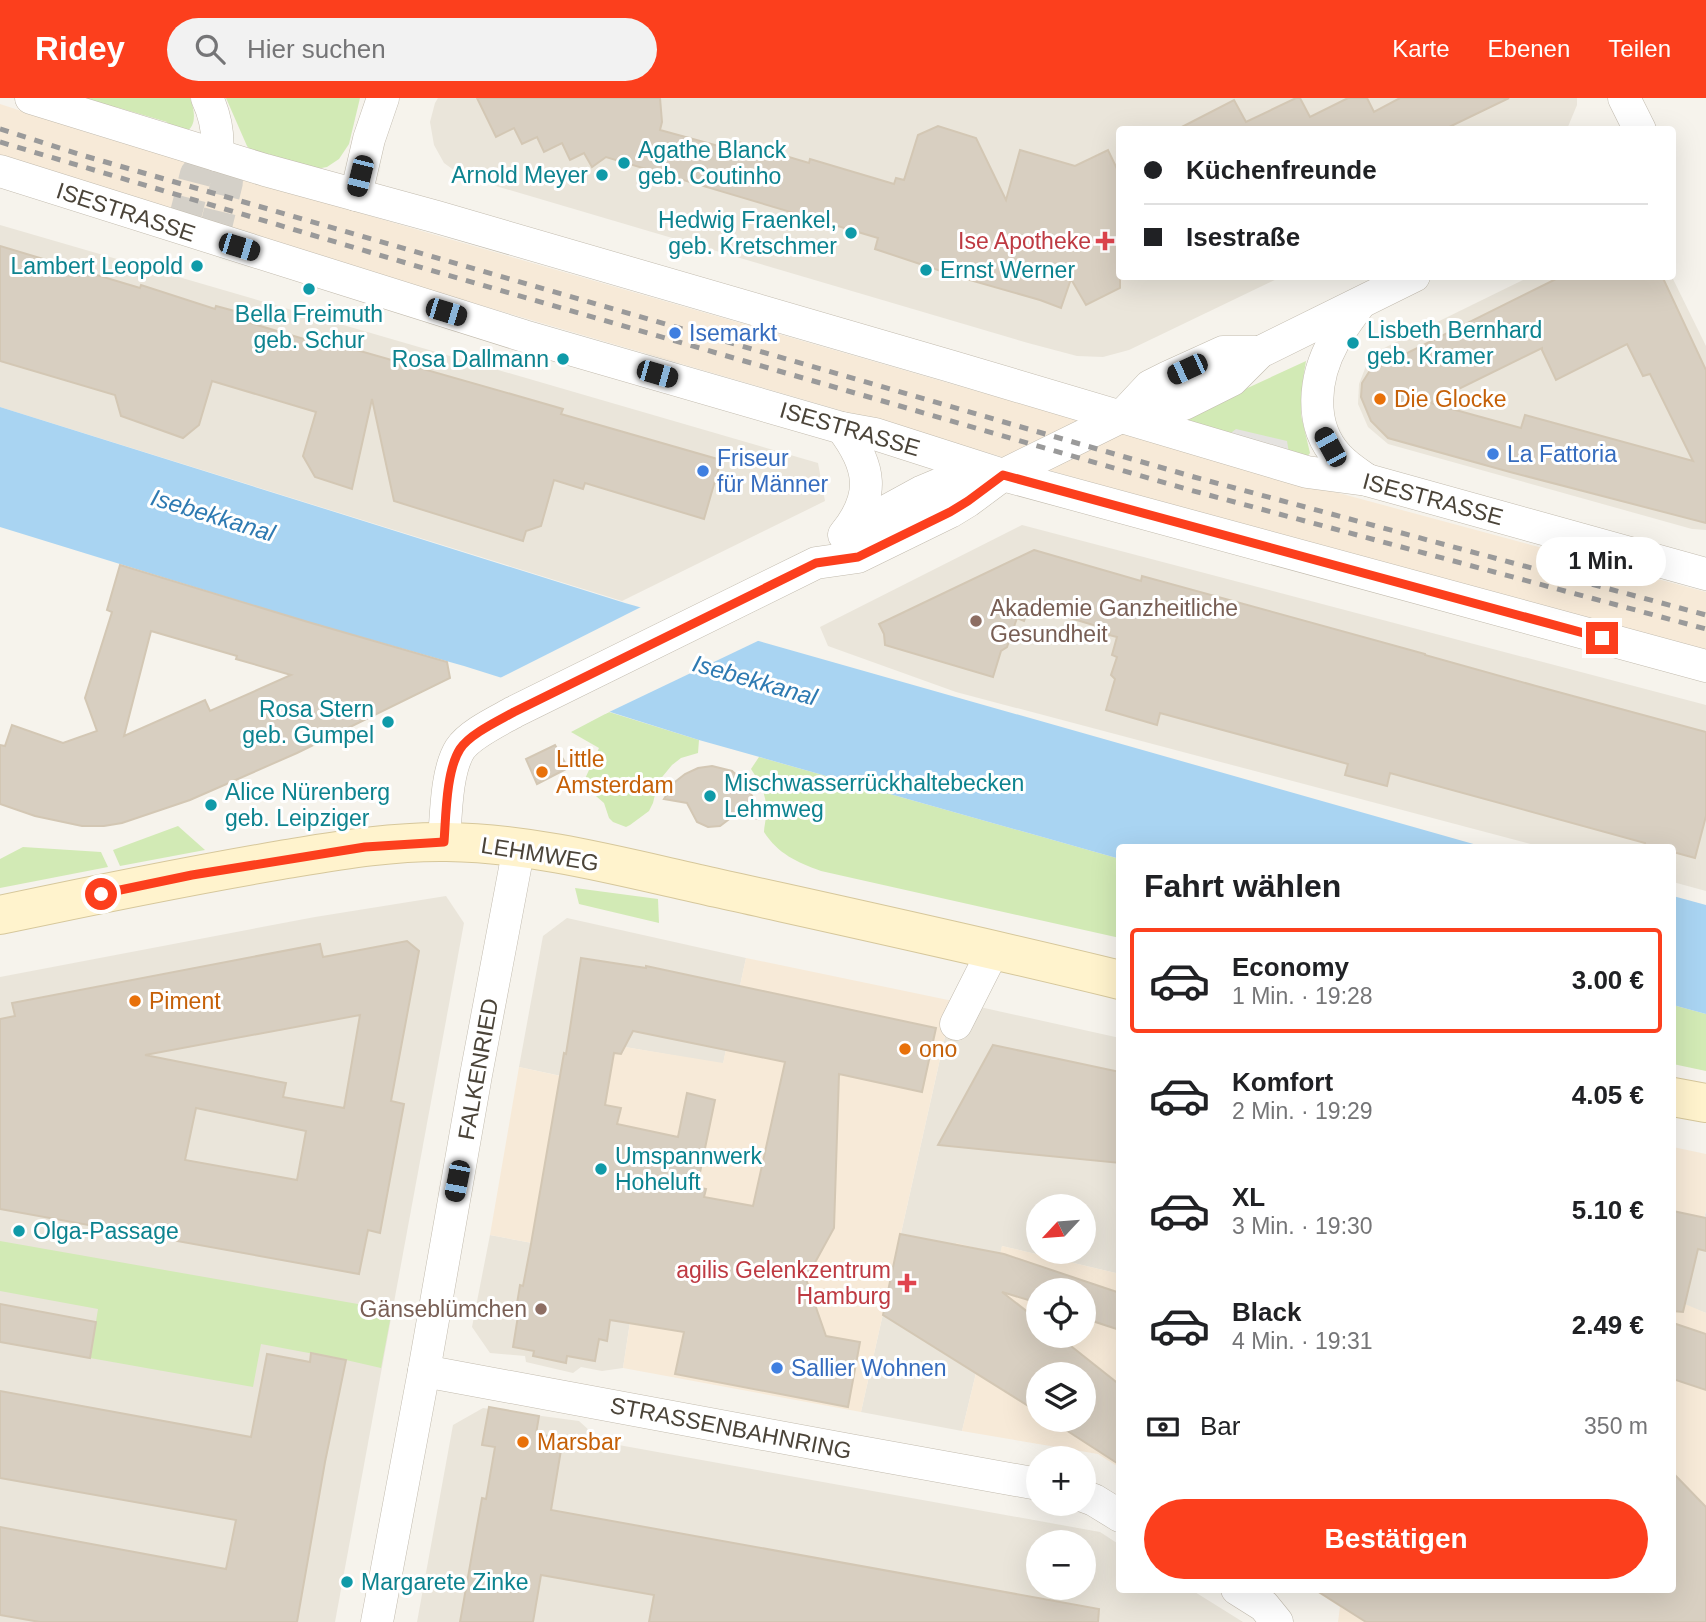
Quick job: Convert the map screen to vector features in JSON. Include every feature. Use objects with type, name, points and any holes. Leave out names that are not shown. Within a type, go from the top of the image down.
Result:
[{"type":"street","name":"ISESTRASSE","points":[[31,98],[217,155],[872,343],[1307,472],[1367,480],[1706,574]]},
{"type":"street","points":[[207,98],[219,134],[217,155]]},
{"type":"street","points":[[356,195],[369,139],[383,98]]},
{"type":"street","points":[[1625,98],[1638,126]]},
{"type":"street","name":"ISESTRASSE","points":[[0,171],[524,336],[842,428],[875,434],[1003,475],[1706,666]]},
{"type":"street","points":[[444,842],[450,774],[460,749],[480,731],[816,563],[858,557],[950,512],[1003,475],[1121,417],[1150,386],[1168,377],[1223,352],[1260,352],[1406,280]]},
{"type":"street","points":[[1359,304],[1324,361],[1316,399],[1318,419],[1330,447],[1337,457],[1367,480]]},
{"type":"street","points":[[816,563],[846,533],[862,508],[865,498],[866,480],[862,462],[858,450],[842,428]]},
{"type":"street","points":[[846,533],[921,492],[952,479],[1003,475]]},
{"type":"street","name":"LEHMWEG","points":[[0,915],[205,873],[365,847],[444,842],[480,843],[519,847],[631,869],[994,949],[1116,979]]},
{"type":"street","name":"FALKENRIED","points":[[377,1622],[519,847]]},
{"type":"street","points":[[956,1024],[994,949]]},
{"type":"street","points":[[1676,1098],[1706,1103]]},
{"type":"street","name":"STRASSENBAHNRING","points":[[424,1371],[1026,1481]]},
{"type":"street","points":[[1096,1501],[1116,1514]]},
{"type":"street","points":[[1243,1593],[1264,1606],[1277,1622]]},
{"type":"shaded area","points":[[438,98],[1577,98],[1568,126],[1116,126],[1116,280],[1275,280],[1129,350],[1103,357],[1077,356],[1028,343],[462,176],[444,163],[434,145],[430,122]]},
{"type":"shaded area","name":"Isemarkt","points":[[0,104],[92,134],[432,234],[1205,457],[1706,592],[1706,652],[918,433],[0,162]]},
{"type":"shaded area","points":[[0,225],[818,463],[825,501],[622,601],[0,407]]},
{"type":"shaded area","points":[[1523,280],[1673,280],[1706,346],[1706,530],[1692,529],[1388,444],[1368,427],[1358,404],[1359,384],[1366,366],[1378,351]]},
{"type":"shaded area","points":[[1236,429],[1287,441],[1289,453],[1227,436]]},
{"type":"shaded area","points":[[1022,525],[1706,705],[1706,891],[1676,883],[1676,844],[1531,844],[956,692],[828,646],[820,627]]},
{"type":"shaded area","points":[[446,896],[464,923],[335,1622],[0,1622],[0,977],[315,917]]},
{"type":"shaded area","points":[[567,918],[746,958],[723,1064],[625,1047],[608,1086],[519,1067],[543,936]]},
{"type":"shaded area","points":[[746,958],[953,1001],[861,1412],[623,1368],[639,1263],[490,1235],[519,1067],[607,1086],[613,1053],[623,1053],[625,1047],[723,1063]]},
{"type":"shaded area","points":[[953,1001],[1116,1037],[1116,1273],[1078,1264],[1096,1264],[1096,1194],[1026,1194],[1026,1252],[1002,1246],[997,1286],[962,1431],[861,1412]]},
{"type":"shaded area","points":[[1676,1148],[1706,1154],[1706,1210],[1685,1304],[1706,1313],[1706,1622],[1338,1622],[1340,1607],[1318,1593],[1676,1593]]},
{"type":"shaded area","points":[[1706,1210],[1706,1313],[1685,1305]]},
{"type":"shaded area","points":[[490,1235],[639,1263],[623,1368],[602,1371],[581,1367],[573,1373],[526,1362],[525,1356],[490,1353],[472,1327]]},
{"type":"shaded area","points":[[956,1243],[1000,1254],[1002,1246],[1026,1252],[1026,1264],[1078,1264],[1116,1273],[1116,1465],[1096,1454],[1096,1446],[1051,1446],[962,1431],[997,1286],[954,1259]]},
{"type":"shaded area","points":[[483,1408],[579,1421],[602,1442],[1089,1530],[1026,1530],[1026,1600],[1096,1600],[1096,1531],[1100,1532],[1116,1542],[1116,1593],[1196,1593],[1243,1622],[417,1622],[453,1425]]},
{"type":"green space","points":[[58,98],[190,98],[194,112],[193,124],[186,131],[171,132],[167,122],[116,107],[104,112]]},
{"type":"green space","points":[[226,98],[360,98],[349,144],[339,159],[327,167],[310,170],[257,157],[247,146]]},
{"type":"green space","points":[[1306,361],[1301,415],[1310,453],[1306,458],[1178,420]]},
{"type":"green space","points":[[609,712],[699,740],[698,753],[681,758],[672,765],[658,782],[649,811],[626,827],[609,818],[604,803],[589,790],[591,784],[584,781],[599,748],[571,732]]},
{"type":"green space","points":[[759,757],[1116,858],[1116,937],[821,871],[796,861],[775,846],[764,832],[765,796],[751,769]]},
{"type":"green space","points":[[178,826],[205,850],[120,866],[113,850]]},
{"type":"green space","points":[[23,847],[101,852],[108,867],[0,888],[0,859]]},
{"type":"green space","points":[[575,888],[658,899],[659,923],[579,904]]},
{"type":"green space","points":[[1676,1006],[1706,1014],[1706,1071],[1676,1065]]},
{"type":"green space","points":[[0,1241],[392,1310],[381,1368],[261,1344],[253,1387],[90,1358],[98,1309],[0,1291]]},
{"type":"water","name":"Isebekkanal","points":[[0,407],[625,603],[1473,844],[1116,844],[1116,858],[699,740],[464,666],[308,622],[0,527]]},
{"type":"water","points":[[1676,897],[1706,905],[1706,1014],[1676,1006]]},
{"type":"pier","points":[[645,605],[762,639],[605,714],[496,680]]},
{"type":"building","points":[[477,98],[660,98],[660,130],[733,150],[735,141],[809,163],[810,159],[894,184],[896,178],[904,180],[918,135],[938,126],[976,138],[1006,200],[1020,150],[1075,166],[1108,150],[1116,167],[1116,280],[1120,280],[1120,288],[1086,305],[1071,279],[1061,308],[875,249],[878,238],[606,157],[592,167],[584,153],[570,160],[562,143],[544,152],[537,137],[522,144],[514,128],[496,137]]},
{"type":"building","points":[[1296,98],[1300,98],[1310,117],[1348,98],[1367,98],[1374,112],[1400,98],[1509,98],[1451,126],[1184,126],[1234,100],[1246,122]]},
{"type":"building","points":[[0,246],[140,288],[141,285],[215,309],[216,306],[242,313],[240,320],[324,345],[325,341],[563,409],[561,414],[721,460],[704,519],[585,483],[583,489],[554,480],[541,526],[526,531],[523,541],[394,501],[372,399],[352,489],[315,477],[303,456],[316,412],[212,381],[199,425],[183,438],[121,416],[115,395],[0,361]]},
{"type":"building","points":[[1554,280],[1664,280],[1706,370],[1706,523],[1388,438],[1371,421],[1361,397],[1362,383],[1369,372]],"holes":[[[1627,344],[1643,376],[1650,374],[1693,461],[1525,415],[1521,428],[1430,403],[1542,348],[1556,380]]]},
{"type":"building","points":[[1034,550],[1141,581],[1142,576],[1706,732],[1706,816],[1695,858],[1676,853],[1676,844],[1645,844],[1390,773],[1387,786],[1345,775],[1348,764],[1160,713],[1157,725],[1106,710],[1115,679],[1111,675],[1117,657],[1112,655],[1117,637],[1109,635],[1110,630],[1030,606],[1024,621],[1017,618],[1007,647],[1001,651],[993,677],[885,645],[879,624]]},
{"type":"building","points":[[120,565],[447,662],[450,678],[297,753],[190,800],[122,823],[82,826],[35,816],[0,804],[0,745],[5,746],[12,725],[63,743],[97,731],[85,698],[112,612],[107,610]],"holes":[[[151,631],[237,656],[236,659],[291,675],[210,711],[205,700],[124,736]]]},
{"type":"building","points":[[555,745],[568,768],[537,784],[526,759]]},
{"type":"building","name":"Mischwasserrückhaltebecken Lehmweg","points":[[712,766],[732,771],[743,781],[754,799],[758,819],[736,814],[720,826],[708,827],[697,822],[687,803],[664,799],[675,782],[685,774]]},
{"type":"building","points":[[407,941],[419,951],[391,1101],[404,1104],[380,1233],[368,1230],[359,1274],[0,1209],[0,1019],[15,1016],[12,1003],[320,944],[323,957]],"holes":[[[360,1015],[344,1108],[283,1097],[286,1083],[145,1055]],[[196,1108],[306,1131],[297,1180],[185,1160]]]},
{"type":"building","points":[[581,958],[646,966],[936,1028],[922,1092],[839,1074],[834,1228],[806,1279],[826,1336],[860,1342],[848,1407],[675,1374],[684,1332],[610,1320],[607,1341],[599,1339],[595,1361],[567,1356],[566,1363],[533,1356],[534,1351],[513,1347],[520,1285],[523,1286],[564,1053],[566,1054]],"holes":[[[633,1031],[785,1062],[753,1206],[704,1197],[706,1189],[697,1187],[715,1100],[687,1093],[678,1137],[617,1124],[621,1108],[605,1105],[614,1053],[621,1054]]]},
{"type":"building","points":[[993,1045],[1116,1071],[1116,1163],[938,1145]]},
{"type":"building","points":[[1676,1212],[1706,1218],[1706,1251],[1698,1249],[1683,1312],[1676,1311]]},
{"type":"building","points":[[900,1234],[1004,1254],[1026,1261],[1026,1264],[1034,1264],[1075,1278],[1026,1278],[1026,1299],[1002,1292],[1026,1311],[1026,1348],[1073,1348],[1091,1362],[1026,1362],[1026,1404],[883,1315]]},
{"type":"building","points":[[1096,1285],[1116,1292],[1116,1329],[1096,1322]]},
{"type":"building","points":[[0,1304],[96,1322],[90,1358],[0,1342]]},
{"type":"building","points":[[1676,1324],[1706,1334],[1706,1390],[1676,1380]]},
{"type":"building","points":[[311,1353],[346,1360],[297,1622],[40,1622],[0,1615],[0,1527],[226,1569],[236,1520],[0,1478],[0,1391],[251,1437],[267,1354],[310,1362]]},
{"type":"building","points":[[1096,1366],[1116,1382],[1116,1462],[1096,1449],[1096,1446],[1091,1446],[1069,1432],[1096,1432]]},
{"type":"building","points":[[489,1407],[539,1416],[536,1434],[563,1438],[551,1510],[1026,1596],[1026,1600],[1049,1600],[1099,1609],[1098,1622],[649,1622],[654,1595],[541,1575],[533,1622],[460,1622],[482,1498],[486,1499],[495,1447],[482,1445]]},
{"type":"building","points":[[1676,1476],[1706,1507],[1706,1622],[1366,1622],[1320,1593],[1676,1593]]},
{"type":"tunnel","points":[[182,229],[196,174],[217,155],[227,182],[213,239]]},
{"type":"railway","points":[[0,129],[85,156],[1194,477],[1706,615]]},
{"type":"railway","points":[[0,142],[423,268],[1190,490],[1706,629]]},
{"type":"place","name":"Agathe Blanck geb. Coutinho","points":[[624,163]]},
{"type":"place","name":"Arnold Meyer","points":[[602,175]]},
{"type":"place","name":"Hedwig Fraenkel, geb. Kretschmer","points":[[851,233]]},
{"type":"place","name":"Ise Apotheke","points":[[1105,241]]},
{"type":"place","name":"Lambert Leopold","points":[[197,266]]},
{"type":"place","name":"Ernst Werner","points":[[926,270]]},
{"type":"place","name":"Bella Freimuth geb. Schur","points":[[309,289]]},
{"type":"place","name":"Isemarkt","points":[[675,333]]},
{"type":"place","name":"Lisbeth Bernhard geb. Kramer","points":[[1353,343]]},
{"type":"place","name":"Rosa Dallmann","points":[[563,359]]},
{"type":"place","name":"Die Glocke","points":[[1380,399]]},
{"type":"place","name":"La Fattoria","points":[[1493,454]]},
{"type":"place","name":"Friseur für Männer","points":[[703,471]]},
{"type":"place","name":"Akademie Ganzheitliche Gesundheit","points":[[976,621]]},
{"type":"place","name":"Rosa Stern geb. Gumpel","points":[[388,722]]},
{"type":"place","name":"Little Amsterdam","points":[[542,772]]},
{"type":"place","name":"Mischwasserrückhaltebecken Lehmweg","points":[[710,796]]},
{"type":"place","name":"Alice Nürenberg geb. Leipziger","points":[[211,805]]},
{"type":"place","name":"Piment","points":[[135,1001]]},
{"type":"place","name":"ono","points":[[905,1049]]},
{"type":"place","name":"Umspannwerk Hoheluft","points":[[601,1169]]},
{"type":"place","name":"Olga-Passage","points":[[19,1231]]},
{"type":"place","name":"agilis Gelenkzentrum Hamburg","points":[[907,1283]]},
{"type":"place","name":"Gänseblümchen","points":[[541,1309]]},
{"type":"place","name":"Sallier Wohnen","points":[[777,1368]]},
{"type":"place","name":"Marsbar","points":[[523,1442]]},
{"type":"place","name":"Margarete Zinke","points":[[347,1582]]},
{"type":"route","points":[[101,894],[192,875],[365,847],[444,842],[450,774],[460,749],[480,731],[816,563],[858,557],[950,512],[1003,475],[1602,638]]}]
